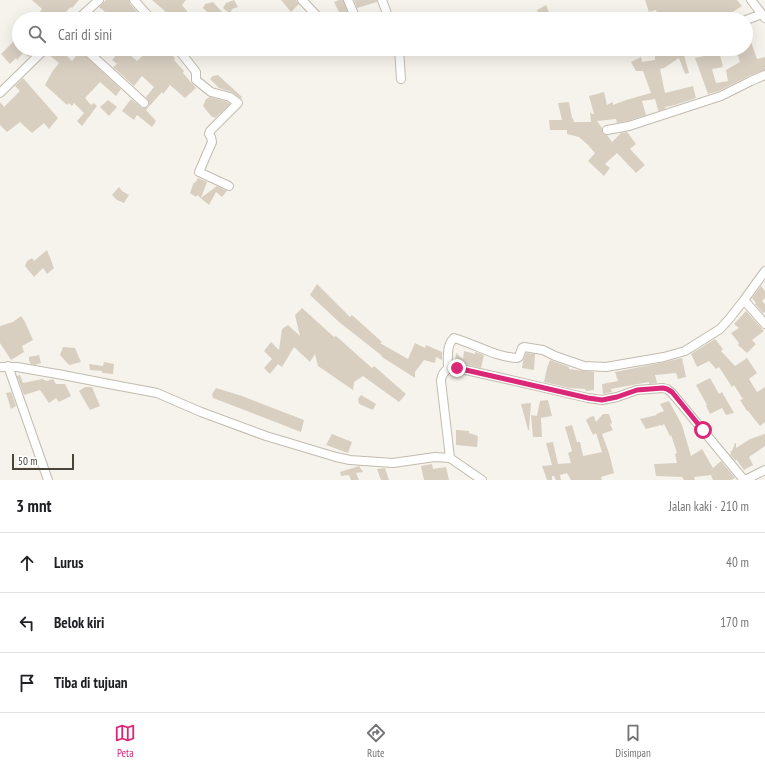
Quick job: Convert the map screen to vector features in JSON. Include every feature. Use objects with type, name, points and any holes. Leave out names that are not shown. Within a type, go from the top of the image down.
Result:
[{"type":"street","points":[[86,12],[100,0]]},
{"type":"street","points":[[134,0],[145,12]]},
{"type":"street","points":[[302,0],[313,12]]},
{"type":"street","points":[[348,0],[353,12]]},
{"type":"street","points":[[382,0],[386,12]]},
{"type":"street","points":[[751,0],[763,16],[753,18]]},
{"type":"street","points":[[0,93],[38,56]]},
{"type":"street","points":[[93,56],[144,103]]},
{"type":"street","points":[[183,56],[196,72],[196,80],[212,92],[230,97],[238,103],[210,130],[209,134],[212,142],[199,172],[229,186]]},
{"type":"street","points":[[399,56],[401,79]]},
{"type":"street","points":[[607,130],[629,126],[722,96],[765,75]]},
{"type":"street","points":[[448,369],[449,346],[454,338],[486,351],[513,358],[519,357],[522,348],[524,347],[543,350],[555,356],[584,366],[606,367],[664,357],[686,351],[720,329],[765,271]]},
{"type":"street","points":[[744,300],[765,324]]},
{"type":"street","points":[[48,480],[4,366],[63,375],[157,393],[201,412],[266,436],[350,460],[393,463],[435,457],[450,458],[482,480]]},
{"type":"street","points":[[450,458],[441,381],[442,376],[452,367],[602,400],[617,397],[637,390],[667,389],[672,392],[744,480],[765,470]]},
{"type":"building","points":[[32,0],[79,0],[72,8],[71,7],[66,12],[40,12],[42,9]]},
{"type":"building","points":[[106,0],[129,0],[130,4],[137,12],[105,12],[99,7]]},
{"type":"building","points":[[152,0],[186,0],[182,5],[188,12],[166,12]]},
{"type":"building","points":[[234,0],[238,7],[232,9],[231,12],[228,12],[223,8],[226,3]]},
{"type":"building","points":[[281,0],[296,0],[299,4],[291,12]]},
{"type":"building","points":[[343,0],[348,12],[339,12],[334,2]]},
{"type":"building","points":[[354,0],[377,0],[377,2],[357,8]]},
{"type":"building","points":[[645,0],[737,0],[742,6],[733,12],[657,12],[656,10],[649,12]]},
{"type":"building","points":[[213,2],[222,12],[207,12],[203,8],[205,4]]},
{"type":"building","points":[[546,5],[549,12],[538,12],[537,10]]},
{"type":"building","points":[[12,43],[12,56],[20,56],[10,64],[1,54]]},
{"type":"building","points":[[753,47],[757,59],[765,57],[765,70],[719,91],[708,94],[695,58],[704,56],[720,56],[723,67],[712,69],[716,83],[728,81],[726,70],[740,62],[738,56],[753,56]]},
{"type":"building","points":[[50,56],[67,56],[72,61],[76,56],[85,56],[121,89],[116,96],[100,82],[85,98],[91,105],[94,103],[97,106],[82,126],[77,121],[84,113],[74,103],[72,106],[69,103],[67,105],[45,85],[59,63]]},
{"type":"building","points":[[115,56],[131,56],[137,61],[142,56],[173,56],[175,58],[174,60],[184,71],[183,73],[196,88],[185,98],[170,85],[163,94],[162,92],[146,110],[156,121],[152,127],[137,115],[134,120],[122,111],[131,99],[142,108],[148,107],[149,102],[146,97],[154,87],[142,76],[134,86],[113,67],[117,64],[112,60]]},
{"type":"building","points":[[655,56],[684,56],[689,73],[685,74],[679,58],[660,69],[665,93],[693,86],[696,98],[665,107],[666,108],[659,111],[655,99],[642,101],[646,115],[617,123],[616,119],[597,121],[602,128],[603,133],[607,135],[612,142],[621,133],[627,132],[636,144],[630,149],[645,165],[636,173],[617,153],[605,164],[610,168],[604,176],[588,161],[595,153],[588,145],[579,137],[567,134],[567,130],[550,130],[549,120],[562,120],[558,103],[569,102],[574,122],[591,122],[590,112],[594,114],[589,96],[604,92],[607,105],[613,102],[613,105],[651,93],[643,71],[636,71],[631,62],[641,57],[642,62],[655,60]]},
{"type":"building","points":[[218,75],[242,97],[241,99],[232,92],[219,88],[210,79],[213,76]]},
{"type":"building","points":[[23,78],[58,118],[49,129],[44,123],[32,133],[20,122],[7,132],[0,125],[0,102],[4,107],[20,91],[15,86]]},
{"type":"building","points":[[210,97],[228,102],[230,104],[215,118],[211,116],[203,106],[206,99]]},
{"type":"building","points":[[108,100],[117,107],[109,116],[100,107]]},
{"type":"building","points":[[198,178],[207,182],[201,198],[217,186],[227,191],[222,197],[216,192],[209,205],[197,195],[196,197],[190,193],[194,182],[195,183]]},
{"type":"building","points":[[119,187],[122,191],[129,195],[124,203],[117,200],[112,195]]},
{"type":"building","points":[[47,250],[54,268],[47,274],[43,268],[34,277],[25,266],[27,261],[32,258],[34,261]]},
{"type":"building","points":[[317,284],[350,317],[352,315],[382,342],[380,343],[408,359],[415,343],[425,348],[426,345],[442,352],[442,360],[436,357],[435,363],[424,360],[415,372],[415,378],[382,357],[339,322],[310,295]]},
{"type":"building","points":[[761,286],[765,291],[765,298],[762,301],[765,304],[765,312],[763,313],[752,298]]},
{"type":"building","points":[[302,308],[334,337],[336,336],[372,368],[374,366],[406,394],[399,402],[363,376],[354,382],[353,390],[318,366],[315,354],[310,362],[294,347],[282,367],[278,364],[270,374],[264,368],[272,359],[264,351],[271,342],[279,350],[282,329],[288,325],[300,336],[295,315]]},
{"type":"building","points":[[746,311],[764,331],[752,340],[756,344],[747,353],[738,345],[739,343],[731,333],[739,328],[734,324]]},
{"type":"building","points":[[21,316],[33,340],[22,346],[24,352],[11,360],[0,343],[0,326],[13,322]]},
{"type":"building","points":[[715,339],[723,349],[721,351],[735,366],[747,358],[757,373],[749,379],[757,392],[765,387],[765,422],[760,426],[747,411],[740,400],[743,399],[734,385],[732,387],[719,367],[716,369],[709,361],[697,367],[691,354]]},
{"type":"building","points":[[63,347],[75,348],[81,362],[69,365],[60,355]]},
{"type":"building","points":[[464,351],[484,355],[481,368],[455,362],[456,353],[463,359]]},
{"type":"building","points":[[526,353],[535,354],[534,370],[522,368]]},
{"type":"building","points":[[39,355],[41,363],[35,365],[31,364],[29,357]]},
{"type":"building","points":[[682,358],[686,377],[678,379],[676,373],[655,375],[657,383],[649,384],[649,382],[611,389],[612,392],[603,394],[602,384],[618,381],[615,372]]},
{"type":"building","points":[[550,360],[569,367],[569,369],[594,372],[594,390],[586,391],[585,389],[570,388],[544,382]]},
{"type":"building","points":[[104,362],[114,364],[113,374],[90,370],[89,364],[103,366]]},
{"type":"building","points":[[20,375],[23,383],[42,379],[47,381],[53,379],[56,384],[65,384],[71,396],[59,402],[56,398],[49,403],[40,390],[24,395],[17,376]]},
{"type":"building","points":[[710,378],[719,394],[722,392],[734,413],[726,415],[722,408],[710,414],[706,406],[707,405],[696,385]]},
{"type":"building","points":[[85,387],[92,387],[100,406],[90,410],[79,391]]},
{"type":"building","points":[[216,388],[242,396],[304,420],[301,432],[213,398],[212,394]]},
{"type":"building","points":[[11,392],[16,406],[11,409],[6,393]]},
{"type":"building","points":[[361,395],[376,404],[373,410],[359,404],[358,399]]},
{"type":"building","points":[[548,400],[552,416],[541,418],[542,437],[533,437],[531,415],[537,416],[540,401]]},
{"type":"building","points":[[669,401],[682,425],[691,456],[702,449],[713,468],[721,461],[735,478],[731,480],[713,480],[711,475],[694,477],[695,480],[684,480],[682,477],[656,476],[654,464],[677,463],[675,454],[677,453],[671,435],[670,436],[664,424],[662,426],[646,429],[640,419],[657,415],[656,414],[664,411],[660,404]]},
{"type":"building","points":[[531,403],[529,430],[528,430],[521,404]]},
{"type":"building","points":[[603,414],[609,414],[612,423],[610,424],[613,430],[602,434],[614,473],[601,477],[602,480],[571,480],[567,473],[560,475],[561,480],[556,480],[554,476],[552,476],[552,480],[547,480],[542,466],[552,465],[546,443],[553,442],[558,464],[571,463],[568,453],[572,451],[565,427],[572,425],[577,442],[580,442],[583,456],[602,452],[596,433],[593,435],[586,420],[594,416],[596,422]]},
{"type":"building","points":[[456,430],[469,431],[469,433],[478,436],[477,447],[456,445]]},
{"type":"building","points":[[332,434],[352,442],[348,453],[326,445]]},
{"type":"building","points":[[765,434],[765,446],[749,457],[753,465],[744,470],[736,459],[736,461],[730,455],[735,443],[736,448],[750,439]]},
{"type":"building","points":[[432,464],[433,469],[446,467],[449,480],[424,480],[421,466]]},
{"type":"building","points":[[359,466],[363,472],[356,473],[359,480],[351,480],[349,475],[341,476],[340,472]]},
{"type":"building","points":[[385,468],[389,480],[381,480],[377,469]]},
{"type":"route","points":[[457,368],[602,400],[617,397],[637,390],[667,389],[672,392],[703,430]]}]
